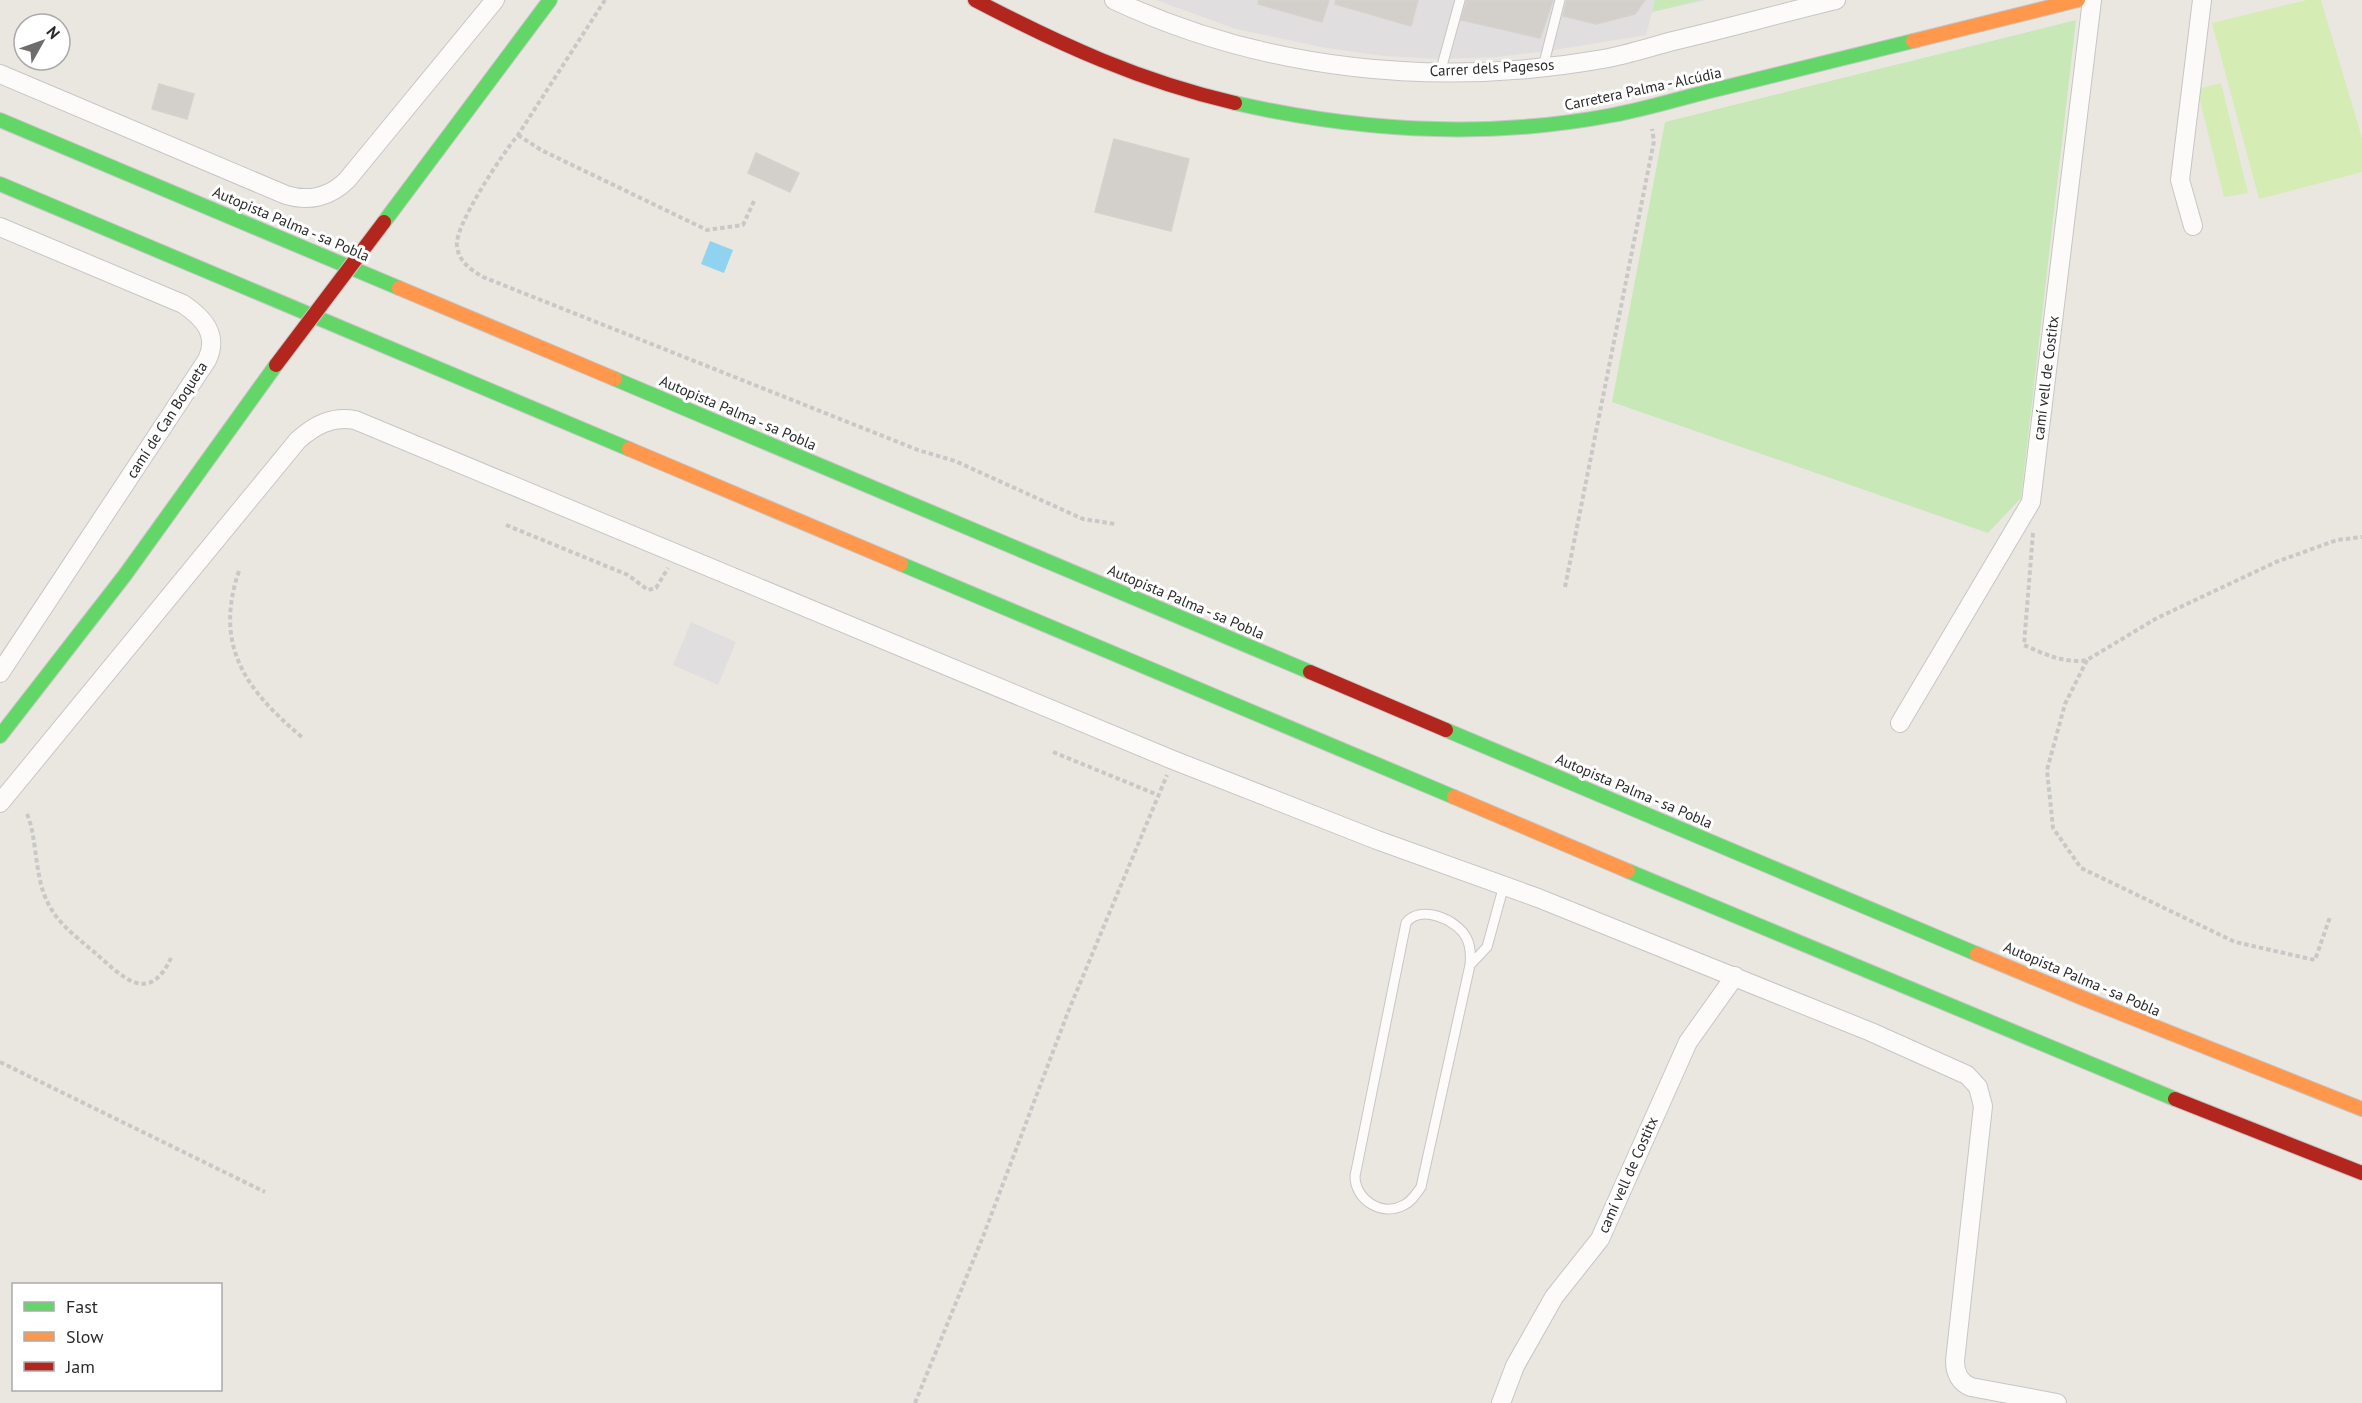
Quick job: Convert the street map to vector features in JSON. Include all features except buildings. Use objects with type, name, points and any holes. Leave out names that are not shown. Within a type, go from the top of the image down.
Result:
[{"type":"main road","points":[[0,736],[125,575],[276,365],[550,0]]},
{"type":"main road","name":"Carretera Palma - Alcúdia","points":[[975,0],[1072,50],[1133,74],[1235,104],[1335,123],[1405,129],[1510,128],[1578,122],[1649,107],[2078,0]]},
{"type":"main road","name":"Autopista Palma - sa Pobla","points":[[0,120],[2018,971],[2362,1109]]},
{"type":"main road","points":[[0,184],[1927,997],[2189,1106],[2362,1173]]},
{"type":"street","points":[[0,74],[286,195],[304,199],[314,198],[333,191],[347,180],[495,0]]},
{"type":"street","name":"Carrer dels Pagesos","points":[[1114,0],[1217,40],[1324,64],[1439,73],[1543,67],[1604,59],[1833,0]]},
{"type":"street","name":"camí vell de Costitx","points":[[1900,723],[2031,502],[2092,0]]},
{"type":"street","points":[[2193,226],[2180,180],[2202,0]]},
{"type":"street","name":"camí de Can Boqueta","points":[[0,227],[183,304],[201,319],[213,339],[212,350],[207,360],[0,673]]},
{"type":"street","points":[[0,803],[279,461],[307,432],[325,422],[336,418],[355,420],[1173,760],[1377,840],[1504,885],[1735,976],[1950,1066],[1973,1081],[1981,1096],[1983,1117],[1955,1368],[1961,1380],[1971,1387],[2057,1403]]},
{"type":"street","name":"camí vell de Costitx","points":[[1501,1403],[1515,1366],[1554,1297],[1600,1239],[1688,1042],[1735,976]]},
{"type":"lane","points":[[1439,73],[1460,0]]},
{"type":"lane","points":[[1543,67],[1560,0]]},
{"type":"lane","points":[[1470,965],[1470,946],[1464,934],[1455,925],[1425,913],[1412,917],[1406,923],[1354,1176],[1359,1195],[1371,1204],[1384,1208],[1402,1206],[1415,1196],[1421,1187],[1470,965],[1487,947],[1504,885]]},
{"type":"path","points":[[605,0],[518,135],[503,153],[459,230],[457,247],[463,262],[469,269],[483,277],[918,450],[956,460],[1083,519],[1115,524]]},
{"type":"path","points":[[1565,587],[1653,141],[1649,107]]},
{"type":"path","points":[[518,135],[541,150],[707,230],[743,225],[754,201]]},
{"type":"path","points":[[2031,502],[2034,537],[2025,645],[2054,657],[2075,662],[2087,660],[2157,618],[2276,562],[2337,540],[2362,537]]},
{"type":"path","points":[[506,525],[628,575],[648,590],[653,590],[659,584],[676,554]]},
{"type":"path","points":[[239,571],[234,586],[230,632],[240,665],[265,704],[303,738]]},
{"type":"path","points":[[2087,660],[2065,704],[2047,770],[2053,828],[2081,868],[2235,942],[2315,960],[2330,917]]},
{"type":"path","points":[[1053,753],[1158,795]]},
{"type":"path","points":[[915,1403],[984,1234],[1068,1012],[1173,760]]},
{"type":"path","points":[[27,814],[44,894],[56,916],[70,933],[118,975],[137,984],[154,981],[160,977],[171,958]]},
{"type":"path","points":[[0,1062],[265,1192]]},
{"type":"shaded area","points":[[1156,0],[1707,0],[1652,12],[1646,35],[1497,57],[1440,59],[1384,56],[1326,48],[1236,29]]},
{"type":"shaded area","points":[[691,622],[736,642],[718,685],[673,665]]},
{"type":"green space","points":[[1655,0],[1700,0],[1652,12]]},
{"type":"green space","points":[[2307,0],[2321,0],[2362,138],[2362,172],[2259,199],[2212,23]]},
{"type":"green space","points":[[2076,20],[2021,498],[1988,533],[1612,402],[1665,122]]},
{"type":"green space","points":[[2221,83],[2248,193],[2224,197],[2197,89]]},
{"type":"water","points":[[710,241],[733,250],[724,273],[701,264]]},
{"type":"traffic: fast","points":[[384,222],[550,0]]},
{"type":"traffic: fast","points":[[1235,103],[1328,120],[1423,128],[1471,129],[1566,123],[1625,113],[1913,41]]},
{"type":"traffic: fast","points":[[0,120],[399,288]]},
{"type":"traffic: fast","points":[[0,184],[629,449]]},
{"type":"traffic: fast","points":[[0,736],[125,575],[276,365]]},
{"type":"traffic: fast","points":[[615,379],[1310,672]]},
{"type":"traffic: fast","points":[[901,564],[1454,797]]},
{"type":"traffic: fast","points":[[1446,730],[1977,954]]},
{"type":"traffic: fast","points":[[1628,871],[2175,1099]]},
{"type":"traffic: slow","points":[[1913,41],[2078,0]]},
{"type":"traffic: slow","points":[[399,288],[615,379]]},
{"type":"traffic: slow","points":[[629,449],[901,564]]},
{"type":"traffic: slow","points":[[1454,797],[1628,871]]},
{"type":"traffic: slow","points":[[1977,954],[2362,1109]]},
{"type":"traffic: jam","points":[[975,0],[1070,47],[1134,73],[1235,103]]},
{"type":"traffic: jam","points":[[276,365],[384,222]]},
{"type":"traffic: jam","points":[[1310,672],[1446,730]]},
{"type":"traffic: jam","points":[[2175,1099],[2362,1173]]}]
